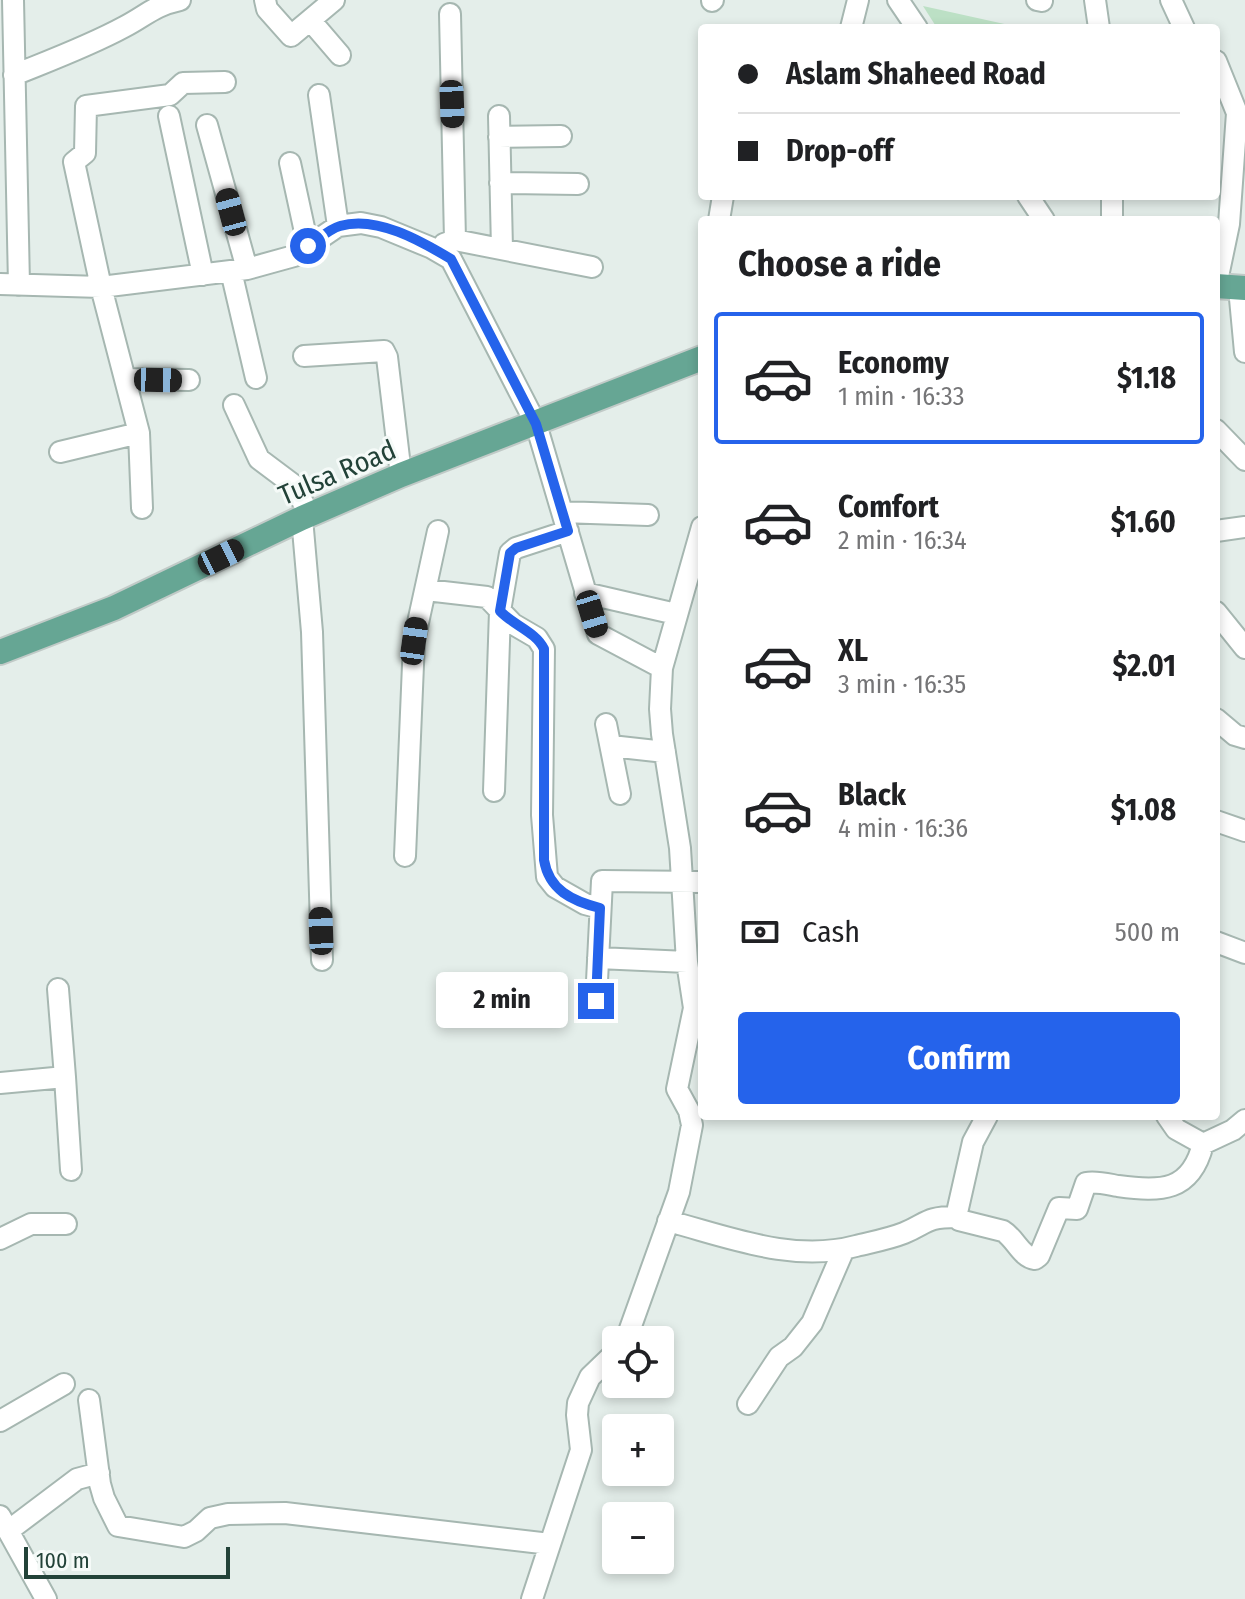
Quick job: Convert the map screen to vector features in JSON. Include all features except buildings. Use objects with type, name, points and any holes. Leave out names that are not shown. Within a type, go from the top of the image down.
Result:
[{"type":"main road","name":"Tulsa Road","points":[[0,652],[114,608],[306,516],[401,475],[698,360]]},
{"type":"street","points":[[13,0],[10,285],[101,287],[239,270],[294,256],[338,226],[361,223],[381,227],[451,259],[536,424],[598,634],[662,668]]},
{"type":"street","points":[[14,75],[76,50],[127,25],[152,8],[180,0]]},
{"type":"street","points":[[265,0],[267,9],[291,36],[334,0]]},
{"type":"street","points":[[852,24],[858,0]]},
{"type":"street","points":[[898,0],[914,24]]},
{"type":"street","points":[[1095,0],[1098,24]]},
{"type":"street","points":[[1171,0],[1182,24]]},
{"type":"street","points":[[450,14],[455,240]]},
{"type":"street","points":[[310,20],[340,55]]},
{"type":"street","points":[[1220,69],[1241,111],[1229,224],[1229,287],[1245,352]]},
{"type":"street","points":[[142,508],[139,433],[101,287],[74,162],[85,153],[86,106],[170,95],[183,83],[225,82]]},
{"type":"street","points":[[319,95],[338,226]]},
{"type":"street","points":[[169,116],[203,275]]},
{"type":"street","points":[[207,125],[239,270],[256,378]]},
{"type":"street","points":[[502,249],[499,126],[561,136]]},
{"type":"street","points":[[290,163],[308,246]]},
{"type":"street","points":[[500,183],[578,184]]},
{"type":"street","points":[[432,248],[455,240],[592,267]]},
{"type":"street","points":[[304,356],[384,351],[401,475]]},
{"type":"street","points":[[126,379],[189,380]]},
{"type":"street","points":[[234,405],[259,459],[295,486],[306,516],[322,960]]},
{"type":"street","points":[[60,452],[139,433]]},
{"type":"street","points":[[1220,434],[1245,460]]},
{"type":"street","points":[[494,791],[500,611],[510,553],[565,522],[648,515]]},
{"type":"street","points":[[1220,530],[1245,527]]},
{"type":"street","points":[[405,856],[414,641],[438,531]]},
{"type":"street","points":[[631,1326],[679,1192],[692,1125],[689,1111],[677,1089],[698,1010],[687,962],[692,882],[665,752],[660,709],[662,668],[698,540]]},
{"type":"street","points":[[426,590],[487,597],[513,624],[537,638],[544,649],[542,815],[547,877],[565,893],[600,908]]},
{"type":"street","points":[[585,593],[676,614]]},
{"type":"street","points":[[1220,617],[1245,648]]},
{"type":"street","points":[[1220,722],[1235,735],[1245,738]]},
{"type":"street","points":[[606,724],[620,794]]},
{"type":"street","points":[[611,746],[665,752]]},
{"type":"street","points":[[1220,822],[1245,831]]},
{"type":"street","points":[[596,1001],[602,881],[692,882]]},
{"type":"street","points":[[1220,944],[1245,953]]},
{"type":"street","points":[[598,958],[687,962]]},
{"type":"street","points":[[58,989],[71,1170]]},
{"type":"street","points":[[0,1083],[65,1077]]},
{"type":"street","points":[[956,1217],[973,1142],[985,1120]]},
{"type":"street","points":[[1170,1120],[1176,1129],[1203,1144]]},
{"type":"street","points":[[1203,1144],[1233,1130],[1245,1120]]},
{"type":"street","points":[[668,1221],[785,1251],[844,1249],[906,1232],[923,1221],[956,1217],[1003,1231],[1027,1256],[1035,1259],[1059,1208],[1077,1209],[1086,1183],[1142,1189],[1174,1186],[1187,1178],[1199,1159],[1203,1144]]},
{"type":"street","points":[[0,1239],[31,1224],[66,1224]]},
{"type":"street","points":[[748,1404],[779,1357],[793,1347],[812,1323],[844,1249]]},
{"type":"street","points":[[532,1599],[581,1450],[578,1403],[590,1377],[602,1365]]},
{"type":"street","points":[[0,1421],[64,1384]]},
{"type":"street","points":[[89,1400],[104,1498],[118,1526],[184,1537],[210,1518],[274,1512],[550,1544]]},
{"type":"street","points":[[46,1599],[4,1524],[77,1479],[99,1473]]},
{"type":"green space","points":[[923,6],[1005,24],[934,24]]},
{"type":"route","points":[[308,246],[338,226],[361,223],[381,227],[451,259],[536,424],[568,531],[516,548],[510,553],[500,611],[513,624],[537,638],[544,649],[544,860],[547,877],[555,887],[585,904],[600,908],[596,1001]]}]
